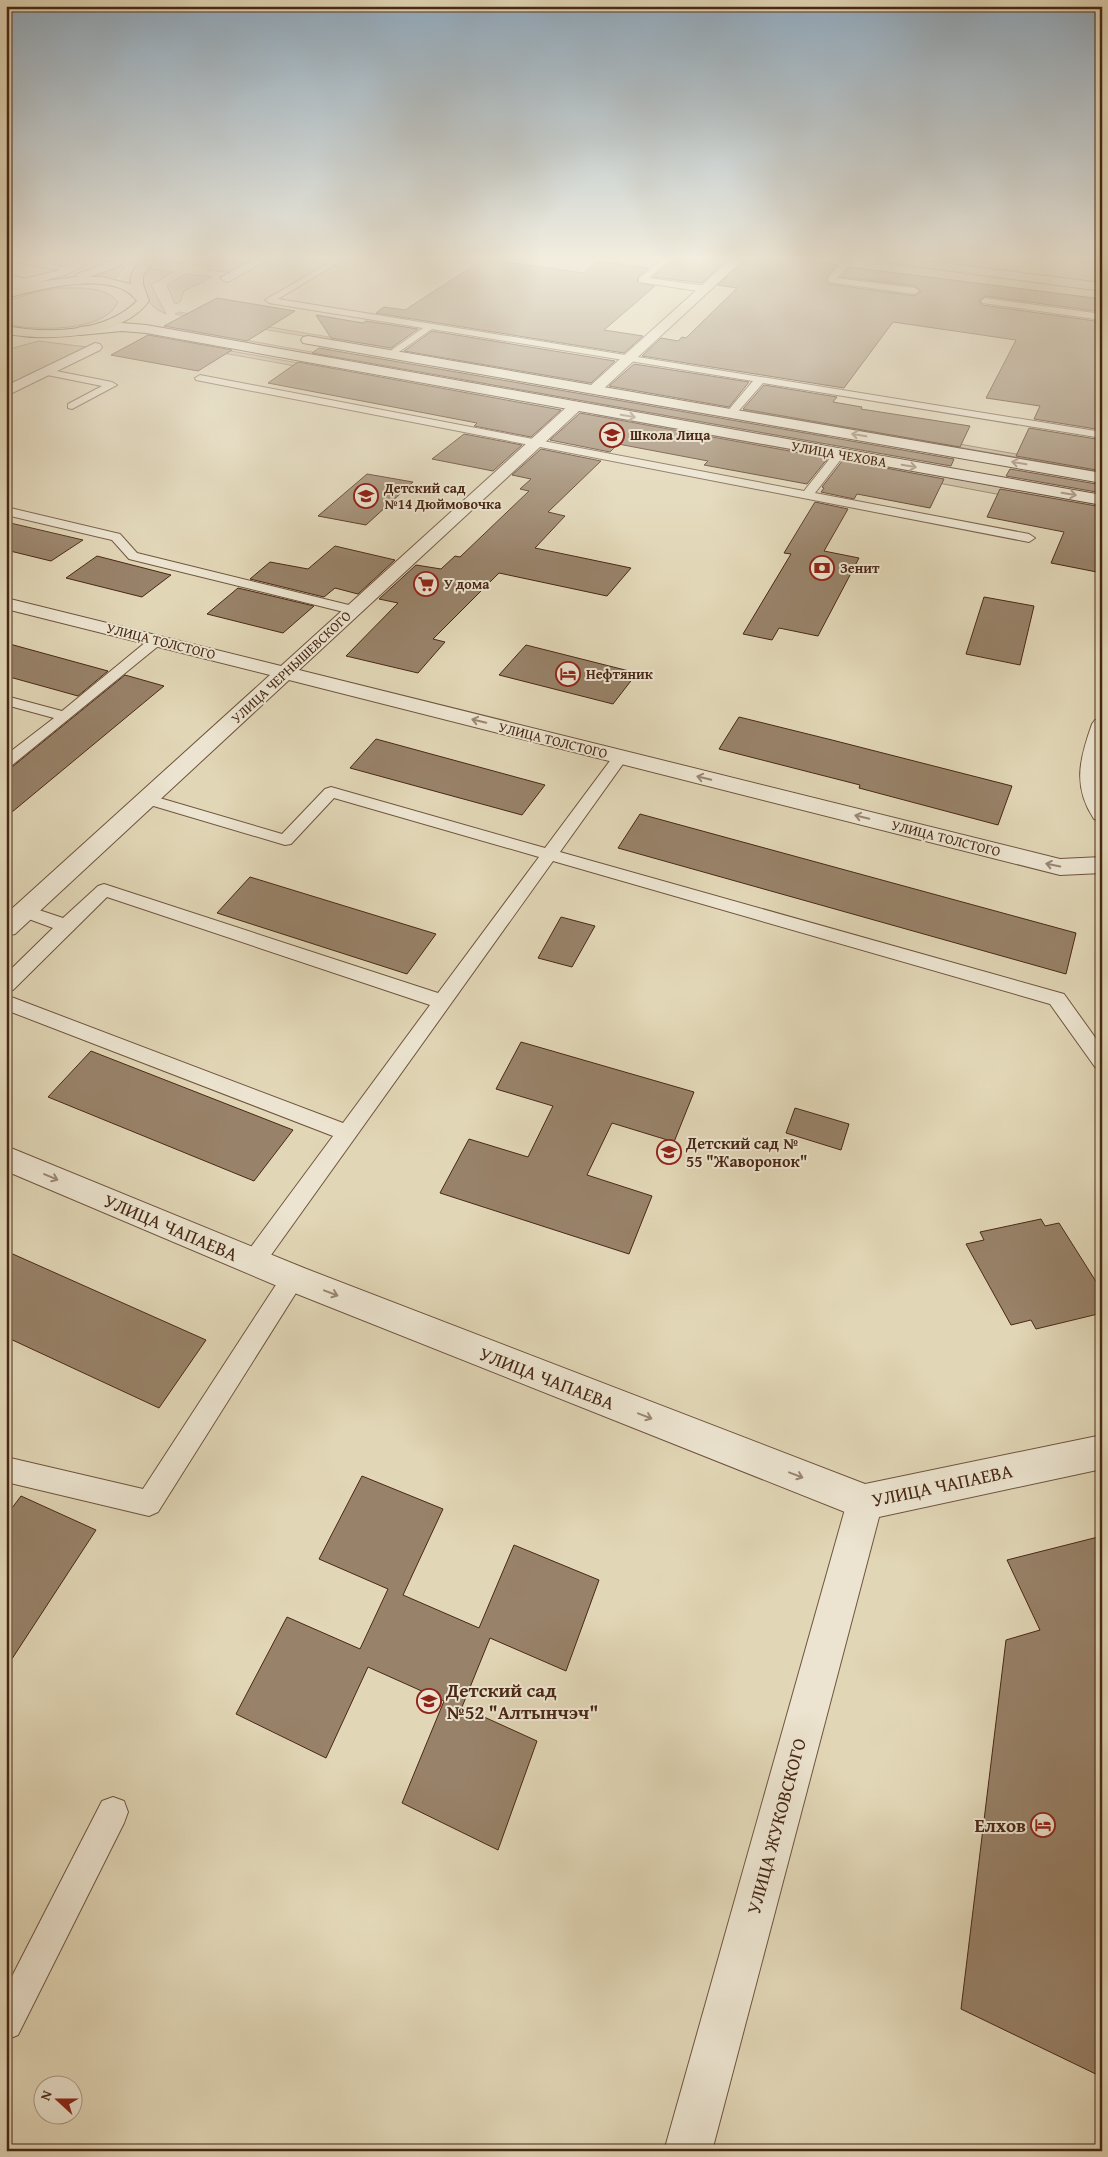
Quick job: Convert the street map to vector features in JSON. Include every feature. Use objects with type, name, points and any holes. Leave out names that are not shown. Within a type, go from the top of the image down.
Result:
[{"type":"street","points":[[6,392],[70,360]]},
{"type":"street","name":"УЛИЦА ЧЕХОВА","points":[[315,360],[1102,500]]},
{"type":"street","name":"УЛИЦА ЧЕХОВА","points":[[430,360],[1102,478]]},
{"type":"street","points":[[575,407],[627,360]]},
{"type":"street","name":"УЛИЦА ЧЕРНЫШЕВСКОГО","points":[[6,928],[575,407]]},
{"type":"street","name":"УЛИЦА ТОЛСТОГО","points":[[6,602],[1060,867],[1102,865]]},
{"type":"street","points":[[1102,724],[1088,770],[1089,785],[1102,814]]},
{"type":"street","name":"УЛИЦА ЧАПАЕВА","points":[[6,1158],[293,1278],[864,1502],[1102,1452]]},
{"type":"street","name":"УЛИЦА ЖУКОВСКОГО","points":[[688,2151],[864,1502]]},
{"type":"lane","points":[[646,360],[1102,436]]},
{"type":"lane","points":[[46,372],[112,385],[72,406]]},
{"type":"lane","points":[[200,378],[1029,538]]},
{"type":"lane","points":[[731,413],[761,379]]},
{"type":"lane","points":[[807,495],[839,454]]},
{"type":"lane","points":[[6,511],[116,537],[133,556],[352,610]]},
{"type":"lane","points":[[6,763],[157,640]]},
{"type":"lane","points":[[6,700],[64,716]]},
{"type":"lane","points":[[254,1262],[620,757]]},
{"type":"lane","points":[[146,799],[285,840],[331,792],[1057,999],[1102,1062]]},
{"type":"lane","points":[[6,985],[104,890],[443,1002]]},
{"type":"lane","points":[[24,911],[66,926]]},
{"type":"lane","points":[[6,1002],[347,1133]]},
{"type":"lane","points":[[6,1469],[149,1503],[293,1278]]},
{"type":"lane","points":[[6,2023],[113,1812]]},
{"type":"shaded area","points":[[6,360],[61,360],[6,388]]},
{"type":"shaded area","points":[[260,360],[280,360],[355,373],[356,377]]},
{"type":"shaded area","points":[[616,398],[827,435],[819,437],[617,401]]},
{"type":"shaded area","points":[[610,405],[818,441],[823,446],[604,407]]},
{"type":"shaded area","points":[[747,407],[1102,469],[1102,472],[743,410]]},
{"type":"shaded area","points":[[599,415],[820,455],[828,462],[593,419]]},
{"type":"shaded area","points":[[850,462],[861,462],[1102,505],[1102,514],[843,465]]},
{"type":"building","points":[[136,360],[216,360],[198,371]]},
{"type":"building","points":[[350,360],[386,360],[954,459],[951,466]]},
{"type":"building","points":[[455,360],[615,361],[591,383]]},
{"type":"building","points":[[665,360],[865,360],[844,388]]},
{"type":"building","points":[[1006,360],[1102,360],[1102,430],[1034,419],[1040,406],[986,398]]},
{"type":"building","points":[[298,362],[561,410],[531,437],[474,426],[477,423],[268,383]]},
{"type":"building","points":[[634,364],[749,382],[729,407],[609,386]]},
{"type":"building","points":[[764,385],[837,397],[833,402],[862,407],[861,409],[970,426],[960,447],[743,409]]},
{"type":"building","points":[[580,413],[828,458],[807,484],[704,465],[708,461],[618,444],[610,452],[550,440]]},
{"type":"building","points":[[1029,428],[1102,440],[1102,471],[1016,456]]},
{"type":"building","points":[[464,434],[522,445],[493,471],[432,459]]},
{"type":"building","points":[[541,449],[601,461],[548,512],[565,516],[535,548],[631,568],[607,596],[499,573],[433,639],[445,642],[418,673],[346,656],[398,603],[379,599],[416,565],[441,569],[455,556],[460,557],[529,491],[520,489],[531,479],[512,475]]},
{"type":"building","points":[[843,460],[944,479],[930,508],[857,494],[854,499],[821,492],[824,488],[822,487]]},
{"type":"building","points":[[1010,469],[1102,485],[1102,493],[1006,476]]},
{"type":"building","name":"Детский сад №14 Дюймовочка","points":[[367,474],[413,482],[366,525],[318,516]]},
{"type":"building","points":[[1000,489],[1102,507],[1102,573],[1051,563],[1064,532],[987,517]]},
{"type":"building","points":[[815,502],[848,509],[824,551],[859,558],[818,636],[779,628],[772,640],[743,634],[791,554],[784,553]]},
{"type":"building","points":[[6,522],[83,540],[51,561],[6,550]]},
{"type":"building","points":[[335,546],[395,560],[358,594],[335,588],[324,597],[250,579],[270,562],[308,569]]},
{"type":"building","points":[[97,556],[171,575],[142,597],[66,578]]},
{"type":"building","points":[[238,588],[314,606],[283,633],[207,614]]},
{"type":"building","points":[[984,597],[1034,606],[1020,665],[966,654]]},
{"type":"building","points":[[6,643],[108,671],[78,696],[6,676]]},
{"type":"building","name":"Нефтяник","points":[[526,645],[637,673],[613,704],[499,675]]},
{"type":"building","points":[[125,675],[164,686],[6,817],[6,770]]},
{"type":"building","points":[[739,717],[1012,786],[998,825],[859,788],[860,785],[719,749]]},
{"type":"building","points":[[376,739],[545,785],[522,815],[350,768]]},
{"type":"building","points":[[640,814],[1076,933],[1066,974],[618,848]]},
{"type":"building","points":[[250,877],[436,934],[407,974],[217,913]]},
{"type":"building","points":[[561,917],[595,926],[572,967],[538,958]]},
{"type":"building","points":[[521,1042],[694,1092],[674,1142],[612,1123],[587,1175],[652,1196],[629,1254],[440,1193],[469,1139],[528,1157],[553,1106],[496,1089]]},
{"type":"building","points":[[91,1051],[293,1130],[254,1181],[48,1097]]},
{"type":"building","points":[[795,1108],[849,1124],[841,1150],[786,1133]]},
{"type":"building","points":[[1041,1219],[1045,1226],[1059,1223],[1102,1291],[1102,1313],[1036,1329],[1031,1320],[1011,1325],[966,1244],[984,1240],[980,1232]]},
{"type":"building","points":[[6,1251],[206,1340],[159,1408],[6,1337]]},
{"type":"building","points":[[362,1476],[443,1509],[403,1595],[479,1628],[514,1545],[599,1580],[566,1671],[490,1638],[462,1707],[537,1741],[498,1850],[402,1803],[444,1701],[368,1667],[326,1758],[236,1714],[287,1617],[360,1649],[388,1589],[319,1559]]},
{"type":"building","points":[[21,1496],[96,1530],[6,1668],[6,1516]]},
{"type":"building","name":"Елхов","points":[[1102,1536],[1102,2077],[961,2009],[1006,1640],[1040,1630],[1007,1560]]},
{"type":"place","name":"Школа Лица","points":[[612,435]]},
{"type":"place","name":"Детский сад №14 Дюймовочка","points":[[366,496]]},
{"type":"place","name":"Зенит","points":[[822,568]]},
{"type":"place","name":"У дома","points":[[426,584]]},
{"type":"place","name":"Нефтяник","points":[[568,674]]},
{"type":"place","name":"Детский сад № 55 \"Жаворонок\"","points":[[669,1152]]},
{"type":"place","name":"Детский сад №52 \"Алтынчэч\"","points":[[429,1701]]},
{"type":"place","name":"Елхов","points":[[1043,1825]]}]
